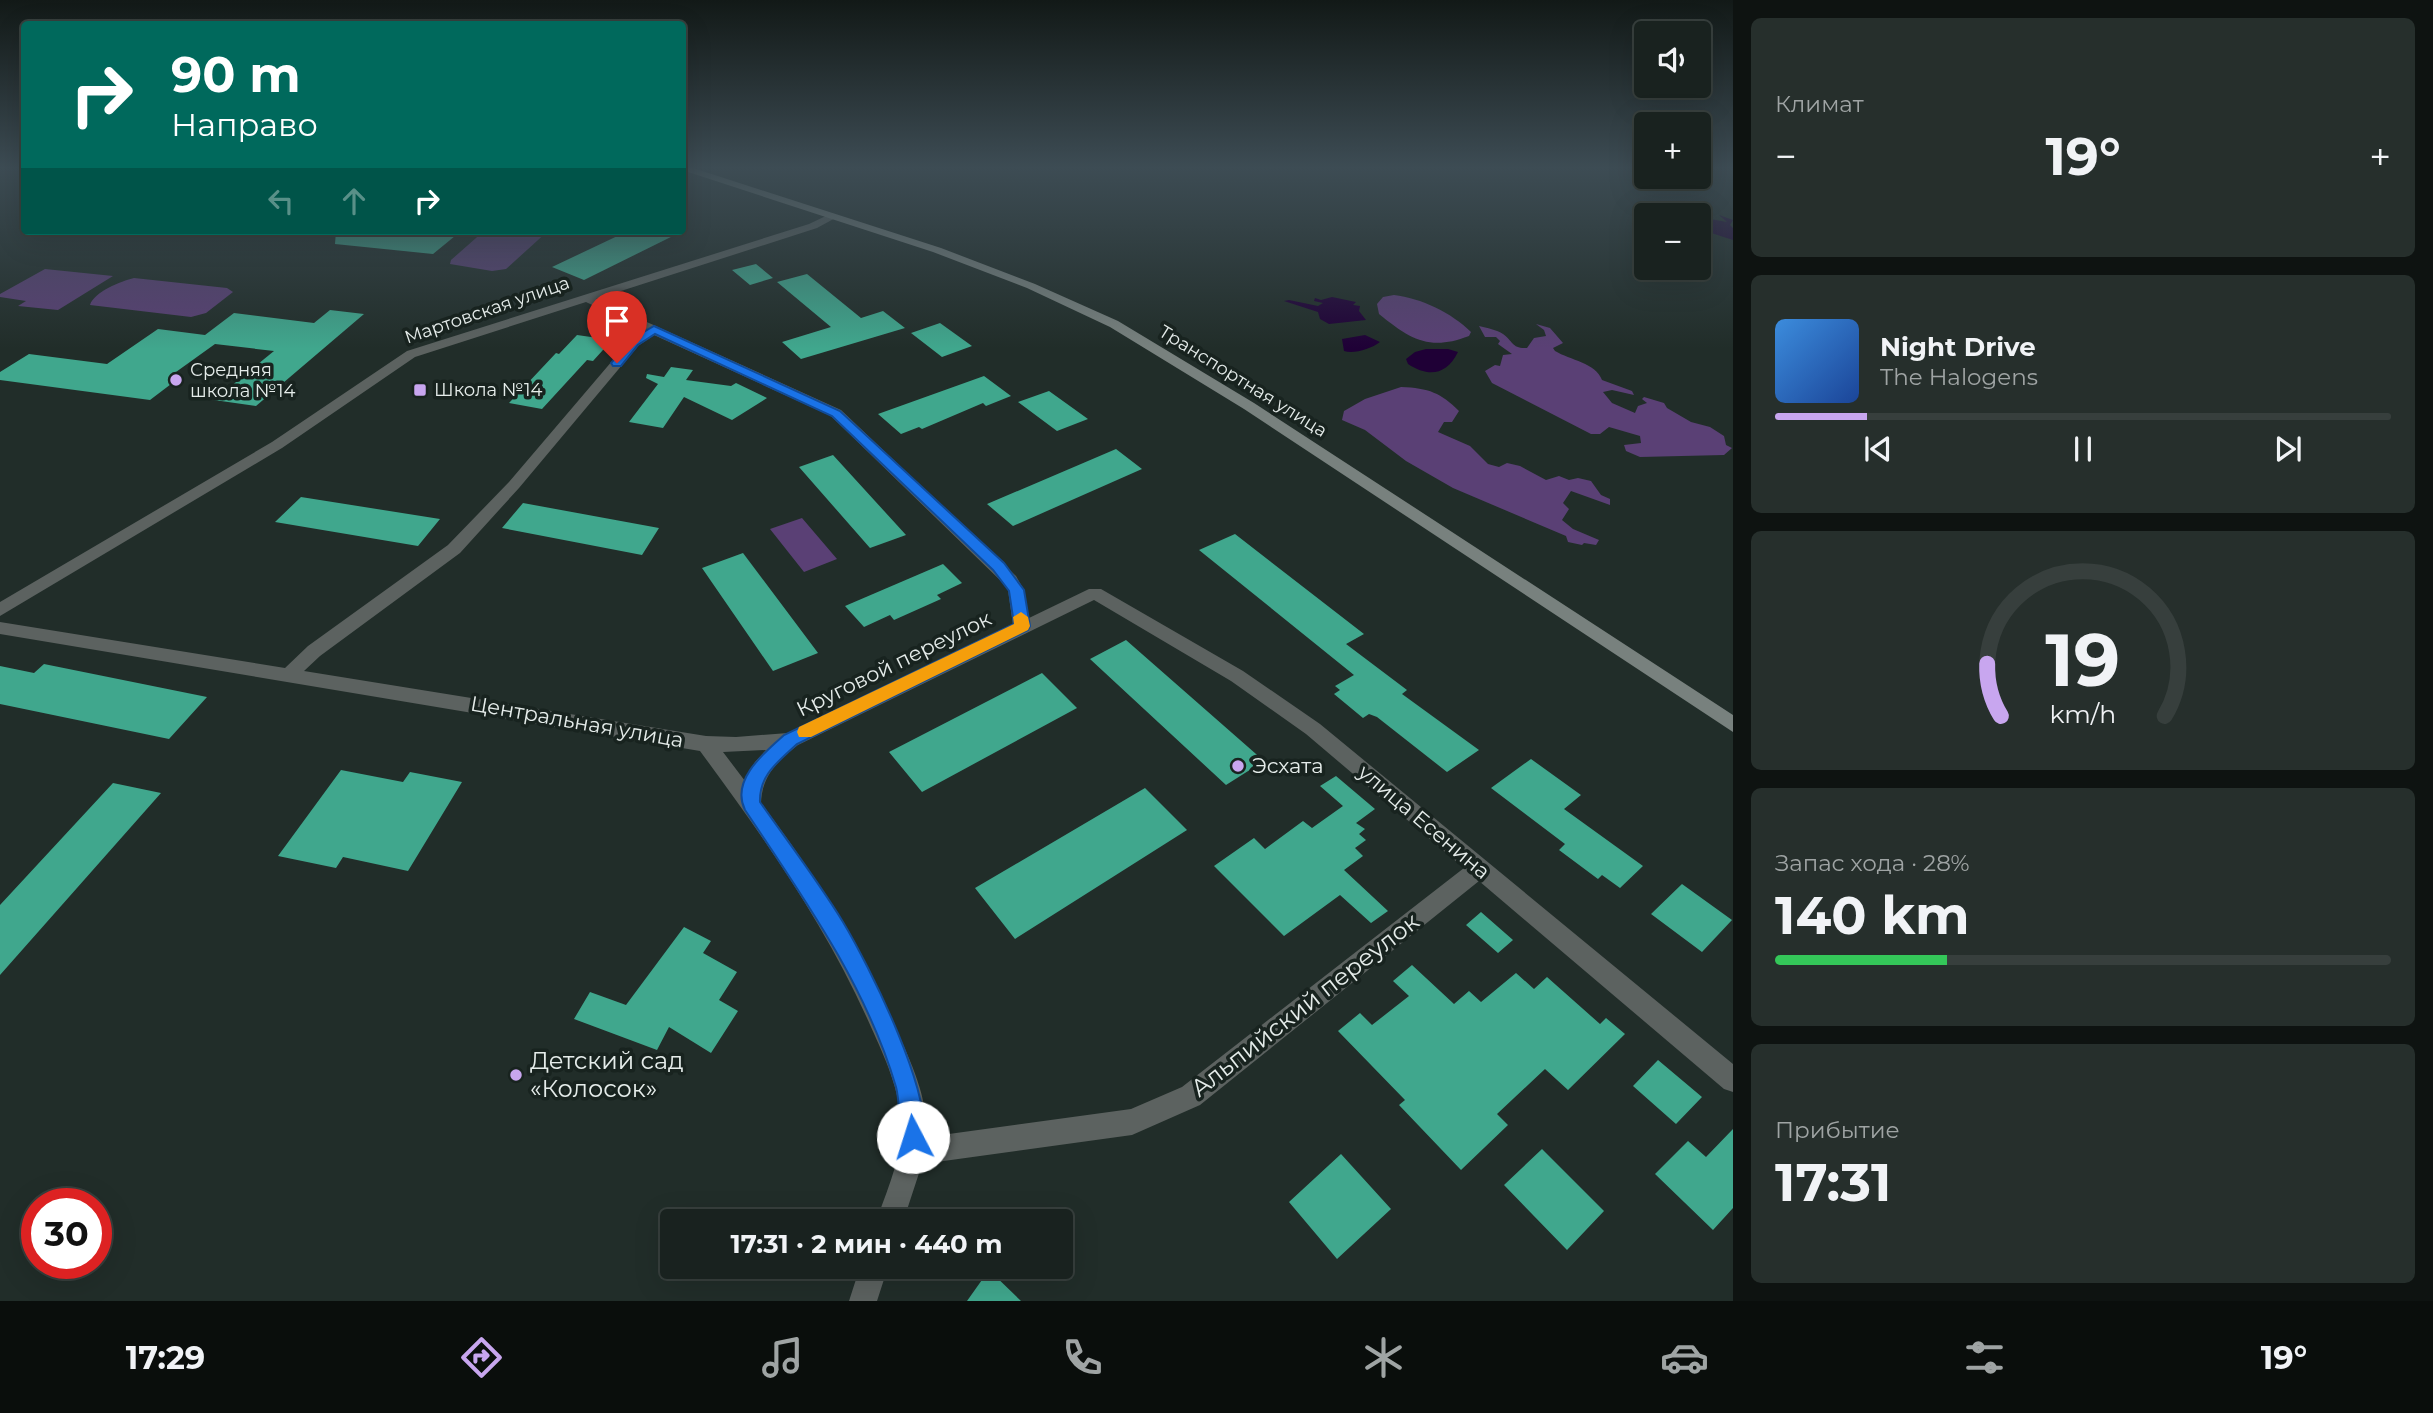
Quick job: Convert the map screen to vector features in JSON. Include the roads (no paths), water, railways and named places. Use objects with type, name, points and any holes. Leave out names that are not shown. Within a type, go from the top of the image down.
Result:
[{"type":"street","name":"Мартовская улица","points":[[0,610],[277,444],[411,354],[808,228]]},
{"type":"street","name":"Транспортная улица","points":[[867,228],[1021,282],[1074,305],[1144,341],[1248,406],[1733,725]]},
{"type":"street","points":[[586,297],[836,413],[1010,580],[1016,590],[1022,626]]},
{"type":"street","points":[[291,673],[314,651],[454,550],[514,485],[634,343],[654,329]]},
{"type":"street","name":"Круговой переулок","points":[[706,744],[736,745],[790,740],[1095,593]]},
{"type":"street","name":"улица Есенина","points":[[1095,593],[1273,699],[1733,1080]]},
{"type":"street","name":"Центральная улица","points":[[0,628],[291,673],[706,744],[751,804],[835,928],[871,997],[908,1089],[914,1123],[913,1152],[893,1209]]},
{"type":"street","points":[[751,804],[751,790],[762,766],[790,740]]},
{"type":"street","name":"Альпийский переулок","points":[[913,1152],[1132,1122],[1191,1096],[1479,868]]},
{"type":"street","points":[[863,1301],[870,1279]]},
{"type":"place","name":"Средняя школа №14","points":[[176,380]]},
{"type":"place","name":"Школа №14","points":[[420,390]]},
{"type":"place","name":"Эсхата","points":[[1238,766]]},
{"type":"place","name":"Детский сад «Колосок»","points":[[516,1075]]}]
